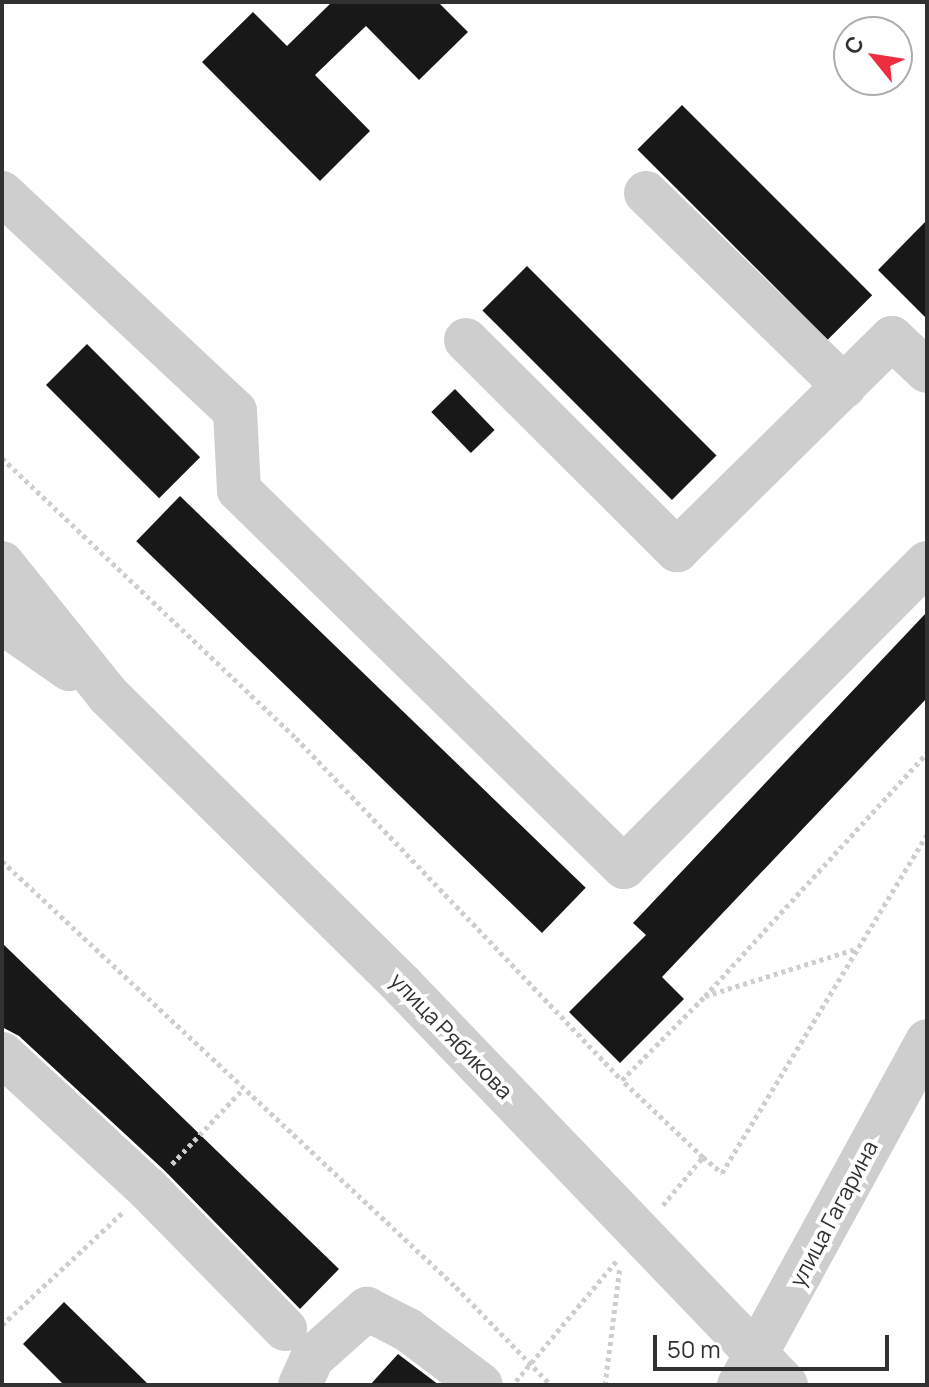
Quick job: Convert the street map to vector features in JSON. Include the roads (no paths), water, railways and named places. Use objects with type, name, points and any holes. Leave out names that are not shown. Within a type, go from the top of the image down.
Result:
[{"type":"street","points":[[2,193],[235,411],[239,490],[624,867],[927,563]]},
{"type":"street","points":[[646,193],[844,386]]},
{"type":"street","points":[[466,340],[677,550],[892,338],[927,371]]},
{"type":"street","name":"улица Рябикова","points":[[2,563],[108,695],[403,986],[639,1234],[761,1375]]},
{"type":"street","name":"улица Рябикова","points":[[2,622],[108,695]]},
{"type":"street","name":"улица Гагарина","points":[[761,1375],[927,1041]]},
{"type":"street","points":[[2,1054],[148,1189],[285,1329]]},
{"type":"street","points":[[300,1385],[312,1358],[367,1309],[408,1330],[481,1385]]}]
